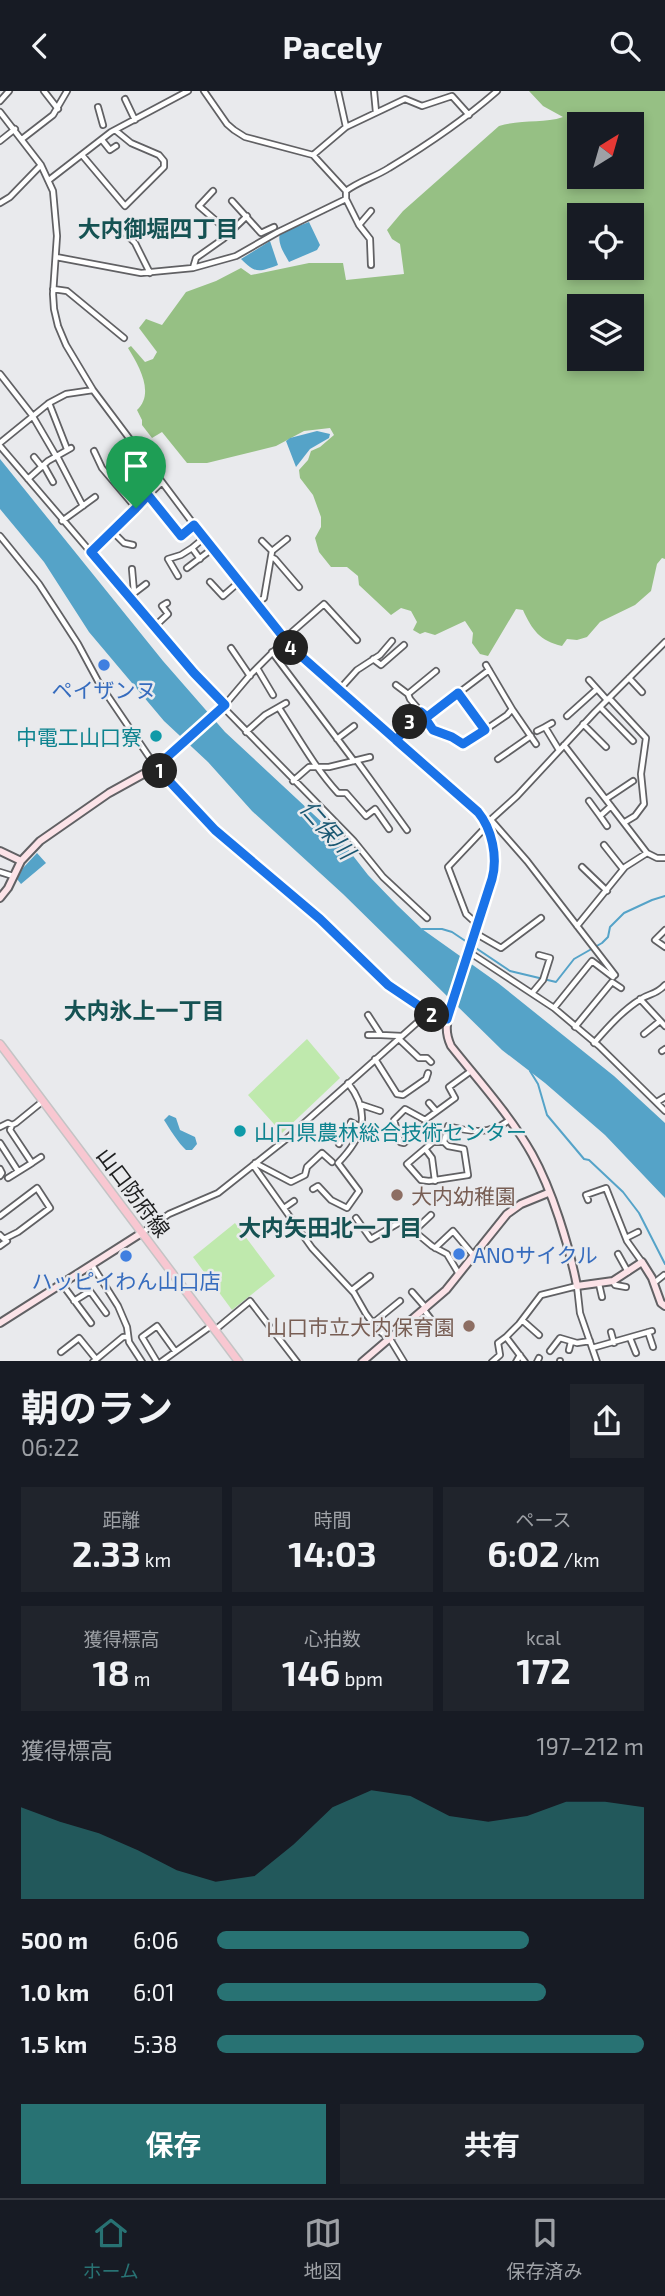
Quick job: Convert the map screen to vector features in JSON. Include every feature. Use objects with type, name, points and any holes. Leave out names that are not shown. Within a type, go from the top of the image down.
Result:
[{"type":"main road","name":"山口防府線","points":[[0,1044],[239,1361]]},
{"type":"street","points":[[4,99],[11,91]]},
{"type":"street","points":[[44,91],[58,109]]},
{"type":"street","points":[[22,139],[58,109],[67,91]]},
{"type":"street","points":[[49,180],[115,130],[188,91]]},
{"type":"street","points":[[204,91],[227,124],[245,137],[313,155],[346,191],[346,199],[359,225],[370,239],[370,265]]},
{"type":"street","points":[[338,91],[345,127]]},
{"type":"street","points":[[374,91],[376,113]]},
{"type":"street","points":[[346,191],[386,170],[469,115],[497,91]]},
{"type":"street","points":[[313,155],[345,127],[405,99],[422,106],[452,96],[469,115]]},
{"type":"street","points":[[125,99],[135,120]]},
{"type":"street","points":[[98,107],[103,125]]},
{"type":"street","points":[[0,112],[41,165],[49,180],[56,213],[53,289],[58,326],[93,390],[212,549],[284,639],[471,804],[527,861],[615,975],[613,977],[592,961],[554,1008]]},
{"type":"street","points":[[0,141],[15,129]]},
{"type":"street","points":[[82,155],[125,206],[164,167],[164,161],[159,155],[131,143],[115,130]]},
{"type":"street","points":[[102,140],[110,150]]},
{"type":"street","points":[[105,154],[116,146]]},
{"type":"street","points":[[0,203],[10,197],[41,165]]},
{"type":"street","points":[[213,191],[199,206],[229,232]]},
{"type":"street","points":[[56,257],[150,273],[193,268],[236,256],[346,199]]},
{"type":"street","points":[[232,201],[250,217],[261,233],[274,227]]},
{"type":"street","points":[[359,225],[371,211]]},
{"type":"street","points":[[193,268],[197,258],[250,217]]},
{"type":"street","points":[[123,231],[135,243],[150,273]]},
{"type":"street","points":[[53,289],[67,291],[124,338]]},
{"type":"street","points":[[0,374],[33,415],[83,506]]},
{"type":"street","points":[[93,390],[66,394],[49,403],[0,445],[223,707],[353,840],[383,877],[427,918]]},
{"type":"street","points":[[28,479],[69,448],[49,403]]},
{"type":"street","points":[[94,451],[102,468],[136,508]]},
{"type":"street","points":[[34,457],[54,482]]},
{"type":"street","points":[[91,552],[162,482]]},
{"type":"street","points":[[148,495],[181,536],[194,525]]},
{"type":"street","points":[[62,521],[95,497]]},
{"type":"street","points":[[113,531],[124,543],[133,545]]},
{"type":"street","points":[[0,536],[40,584],[99,683],[156,767],[215,830],[320,919],[388,985],[440,1019],[447,1019]]},
{"type":"street","points":[[178,576],[168,559],[181,555],[204,538]]},
{"type":"street","points":[[256,604],[264,598],[271,554],[287,539]]},
{"type":"street","points":[[262,541],[299,587]]},
{"type":"street","points":[[192,548],[200,559]]},
{"type":"street","points":[[187,568],[212,549]]},
{"type":"street","points":[[132,569],[134,592]]},
{"type":"street","points":[[210,582],[223,596],[239,582]]},
{"type":"street","points":[[129,597],[146,584]]},
{"type":"street","points":[[154,627],[168,614],[162,606],[167,603]]},
{"type":"street","points":[[0,898],[21,862],[40,841],[108,793],[156,767],[223,707],[284,639],[324,604],[357,640]]},
{"type":"street","points":[[339,689],[392,642]]},
{"type":"street","points":[[478,925],[466,914],[448,867],[665,642]]},
{"type":"street","points":[[373,659],[381,665],[404,645]]},
{"type":"street","points":[[231,648],[250,676]]},
{"type":"street","points":[[272,652],[407,830]]},
{"type":"street","points":[[486,665],[536,744]]},
{"type":"street","points":[[257,667],[273,695]]},
{"type":"street","points":[[427,717],[489,670]]},
{"type":"street","points":[[408,694],[436,671]]},
{"type":"street","points":[[629,678],[642,692]]},
{"type":"street","points":[[589,680],[646,738],[641,775],[644,804],[635,816],[625,822]]},
{"type":"street","points":[[396,685],[408,694],[427,717],[433,730],[463,744],[512,709]]},
{"type":"street","points":[[567,716],[597,689]]},
{"type":"street","points":[[458,693],[485,730]]},
{"type":"street","points":[[246,732],[265,715],[286,703]]},
{"type":"street","points":[[600,707],[618,723],[625,735],[634,741]]},
{"type":"street","points":[[279,708],[313,757],[316,768],[338,793],[346,793],[366,816],[375,809],[389,829]]},
{"type":"street","points":[[396,740],[421,712]]},
{"type":"street","points":[[537,731],[552,723]]},
{"type":"street","points":[[583,725],[606,747]]},
{"type":"street","points":[[337,739],[354,726]]},
{"type":"street","points":[[545,727],[625,822],[647,853],[657,858],[665,858]]},
{"type":"street","points":[[498,759],[531,737]]},
{"type":"street","points":[[293,781],[309,767],[316,768],[370,757]]},
{"type":"street","points":[[606,799],[633,781]]},
{"type":"street","points":[[589,801],[607,826]]},
{"type":"street","points":[[600,815],[611,806]]},
{"type":"street","points":[[488,824],[495,871],[447,1019],[447,1037],[532,1155],[565,1236],[577,1286],[580,1313],[597,1361]]},
{"type":"street","points":[[604,845],[624,870]]},
{"type":"street","points":[[0,851],[21,862]]},
{"type":"street","points":[[577,926],[624,870],[647,853]]},
{"type":"street","points":[[582,867],[607,891]]},
{"type":"street","points":[[0,872],[13,876]]},
{"type":"street","points":[[475,933],[501,948],[541,918]]},
{"type":"street","points":[[665,930],[655,940],[665,947]]},
{"type":"street","points":[[468,954],[533,992],[554,1008],[665,1111]]},
{"type":"street","points":[[533,992],[544,979],[550,958],[539,955]]},
{"type":"street","points":[[575,1027],[612,982],[621,988]]},
{"type":"street","points":[[594,1043],[613,1021],[643,996],[653,995],[665,985]]},
{"type":"street","points":[[640,999],[665,1026]]},
{"type":"street","points":[[0,1324],[169,1214],[218,1193],[429,1012]]},
{"type":"street","points":[[368,1015],[381,1035]]},
{"type":"street","points":[[373,1023],[379,1019]]},
{"type":"street","points":[[644,1034],[651,1032],[660,1021]]},
{"type":"street","points":[[368,1035],[400,1037],[419,1058],[427,1058],[431,1062]]},
{"type":"street","points":[[375,1059],[397,1094],[403,1095],[426,1079],[428,1073]]},
{"type":"street","points":[[425,1120],[455,1098],[449,1087],[471,1072]]},
{"type":"street","points":[[318,1187],[342,1207],[350,1206],[359,1191],[338,1163],[353,1148],[361,1128],[361,1105],[348,1083]]},
{"type":"street","points":[[657,1102],[665,1097]]},
{"type":"street","points":[[32,1163],[10,1130],[12,1125],[43,1101]]},
{"type":"street","points":[[429,1103],[436,1111]]},
{"type":"street","points":[[361,1105],[380,1111]]},
{"type":"street","points":[[405,1109],[425,1120],[427,1123],[411,1138],[404,1143],[400,1142],[394,1120],[405,1109]]},
{"type":"street","points":[[444,1142],[448,1126],[469,1132],[483,1132],[509,1121]]},
{"type":"street","points":[[339,1140],[351,1122],[361,1128]]},
{"type":"street","points":[[0,1127],[8,1123],[12,1125]]},
{"type":"street","points":[[432,1140],[444,1142],[447,1146],[464,1149],[468,1175],[435,1181],[421,1180],[407,1164],[426,1150],[432,1140]]},
{"type":"street","points":[[0,1143],[18,1171]]},
{"type":"street","points":[[426,1150],[432,1158],[435,1181]]},
{"type":"street","points":[[254,1164],[291,1182],[305,1175],[307,1167],[322,1153],[332,1162]]},
{"type":"street","points":[[8,1178],[41,1157]]},
{"type":"street","points":[[254,1164],[312,1248],[352,1290],[404,1361]]},
{"type":"street","points":[[0,1169],[0,1176]]},
{"type":"street","points":[[586,1195],[612,1185]]},
{"type":"street","points":[[0,1216],[37,1188],[50,1208],[18,1232],[4,1239],[0,1235]]},
{"type":"street","points":[[606,1188],[626,1238],[665,1306]]},
{"type":"street","points":[[362,1361],[425,1309],[459,1274],[511,1211],[548,1193]]},
{"type":"street","points":[[284,1208],[294,1201]]},
{"type":"street","points":[[414,1231],[431,1215]]},
{"type":"street","points":[[356,1218],[371,1239],[402,1221],[435,1248],[447,1254],[459,1274]]},
{"type":"street","points":[[435,1248],[453,1231],[474,1256]]},
{"type":"street","points":[[626,1238],[638,1232]]},
{"type":"street","points":[[0,1245],[7,1241]]},
{"type":"street","points":[[618,1254],[628,1272]]},
{"type":"street","points":[[492,1361],[500,1355],[498,1343],[522,1320],[541,1295],[613,1281],[642,1262]]},
{"type":"street","points":[[92,1265],[118,1306],[127,1327],[129,1342],[142,1361]]},
{"type":"street","points":[[654,1283],[664,1275]]},
{"type":"street","points":[[352,1290],[370,1276]]},
{"type":"street","points":[[613,1281],[615,1285],[626,1287]]},
{"type":"street","points":[[599,1283],[602,1297]]},
{"type":"street","points":[[62,1284],[91,1323]]},
{"type":"street","points":[[74,1301],[90,1291],[106,1313]]},
{"type":"street","points":[[412,1292],[440,1331]]},
{"type":"street","points":[[175,1351],[157,1327],[142,1338],[159,1361],[175,1351],[213,1327],[250,1301],[297,1361]]},
{"type":"street","points":[[373,1322],[400,1301]]},
{"type":"street","points":[[522,1320],[539,1335]]},
{"type":"street","points":[[611,1332],[614,1343]]},
{"type":"street","points":[[592,1348],[650,1332],[653,1347]]},
{"type":"street","points":[[61,1352],[79,1338],[94,1360],[123,1337],[128,1337]]},
{"type":"street","points":[[506,1337],[525,1361]]},
{"type":"street","points":[[550,1350],[560,1338],[572,1342],[590,1341]]},
{"type":"street","points":[[630,1338],[636,1353]]},
{"type":"street","points":[[569,1350],[572,1342]]},
{"type":"street","points":[[516,1361],[520,1355]]},
{"type":"green space","points":[[529,91],[665,91],[665,559],[662,558],[657,564],[651,591],[635,605],[600,622],[587,637],[567,639],[562,646],[554,644],[538,634],[523,610],[516,609],[488,656],[480,654],[472,643],[473,633],[465,621],[435,635],[425,632],[420,634],[413,630],[417,622],[411,611],[401,608],[391,615],[359,585],[358,576],[347,567],[331,567],[319,552],[315,538],[321,527],[321,517],[313,495],[300,478],[299,470],[308,460],[311,451],[334,435],[330,428],[304,431],[276,446],[207,463],[187,463],[162,432],[152,438],[142,425],[137,410],[145,396],[145,388],[128,348],[131,346],[145,362],[153,359],[157,352],[139,328],[146,319],[162,325],[186,292],[241,268],[251,275],[309,263],[343,263],[346,280],[404,274],[400,244],[392,239],[387,230],[403,211],[499,126],[563,117],[543,106]]},
{"type":"green space","points":[[307,1039],[340,1078],[282,1133],[248,1095]]},
{"type":"green space","points":[[235,1223],[275,1276],[232,1310],[193,1257]]},
{"type":"water","points":[[309,222],[320,245],[317,250],[289,262],[280,244],[280,233]]},
{"type":"water","points":[[270,241],[278,265],[258,270],[241,259]]},
{"type":"water","points":[[317,431],[330,434],[329,438],[310,449],[296,467],[286,441]]},
{"type":"water","name":"仁保川","points":[[0,459],[163,661],[225,732],[340,839],[368,875],[397,905],[422,929],[498,983],[614,1076],[665,1123],[665,1198],[605,1135],[502,1050],[343,894],[252,811],[208,762],[164,721],[89,632],[44,562],[0,509]]},
{"type":"water","points":[[37,853],[46,863],[21,884],[17,879]]},
{"type":"water","points":[[169,1115],[176,1118],[180,1130],[195,1137],[197,1144],[192,1150],[186,1150],[171,1131],[164,1120]]},
{"type":"waterway","points":[[422,929],[452,932],[510,971],[556,982],[574,959],[608,937],[610,927],[624,913],[665,896]]},
{"type":"waterway","points":[[530,1071],[538,1084],[547,1115],[584,1159],[589,1160],[623,1192],[639,1213],[665,1264]]},
{"type":"place","name":"ペイザンヌ","points":[[104,665]]},
{"type":"place","name":"中電工山口寮","points":[[156,736]]},
{"type":"place","name":"山口県農林総合技術センター","points":[[240,1131]]},
{"type":"place","name":"大内幼稚園","points":[[397,1195]]},
{"type":"place","name":"ANOサイクル","points":[[459,1254]]},
{"type":"place","name":"ハッピイわん山口店","points":[[126,1256]]},
{"type":"place","name":"山口市立大内保育園","points":[[469,1326]]},
{"type":"district","name":"大内御堀四丁目","points":[[158,228]]},
{"type":"district","name":"大内氷上一丁目","points":[[144,1010]]},
{"type":"district","name":"大内矢田北一丁目","points":[[330,1227]]},
{"type":"route","points":[[136,508],[91,552],[206,687],[225,705],[156,767],[199,815],[320,919],[388,985],[434,1016],[447,1019],[495,871],[494,851],[486,824],[471,804],[396,740],[421,712],[427,717],[433,730],[463,744],[485,730],[458,693],[427,717],[423,715],[421,712],[406,726],[396,740],[292,648],[194,525],[181,536],[148,495],[136,508]]}]
